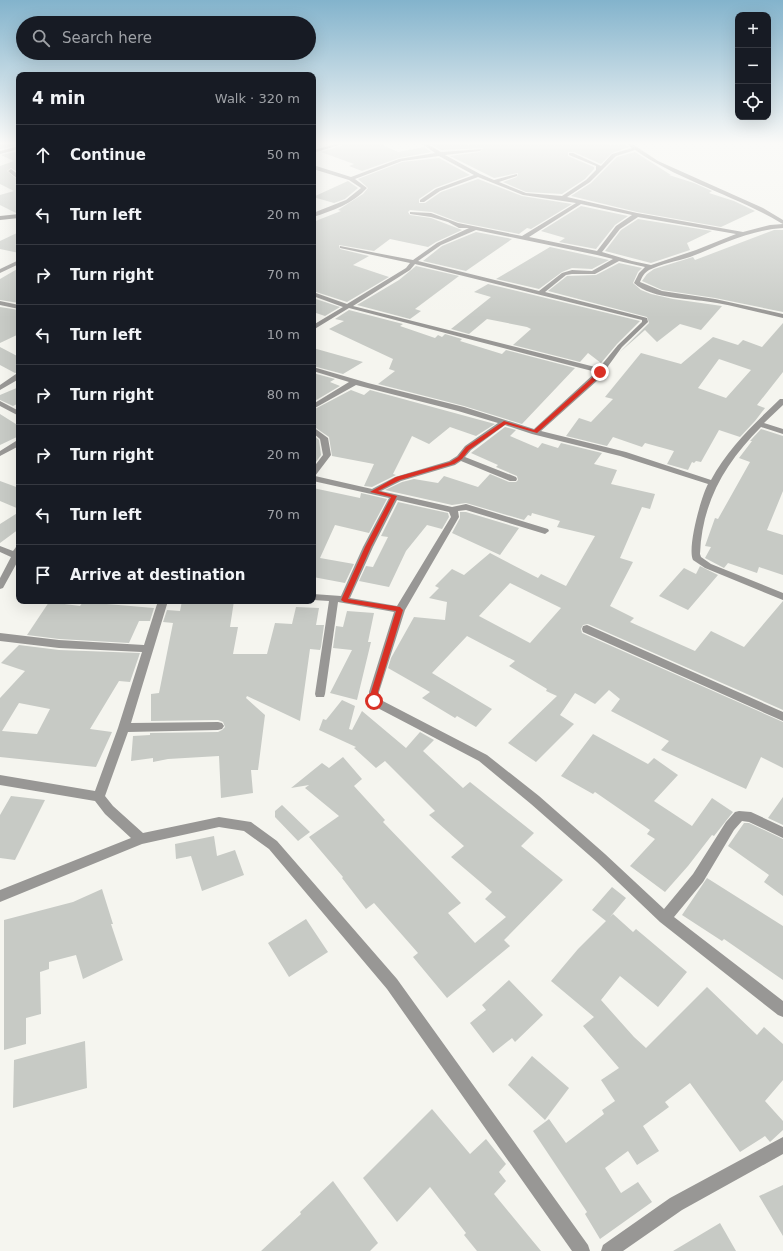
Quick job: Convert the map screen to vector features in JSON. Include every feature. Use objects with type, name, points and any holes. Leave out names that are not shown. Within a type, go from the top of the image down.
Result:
[{"type":"street","points":[[316,214],[341,201]]},
{"type":"street","points":[[574,201],[637,215],[741,233]]},
{"type":"street","points":[[744,201],[761,209],[783,222]]},
{"type":"street","points":[[523,238],[579,203]]},
{"type":"street","points":[[412,213],[422,213],[456,224],[598,253],[652,268]]},
{"type":"street","points":[[598,253],[604,247],[614,230],[624,221],[637,215]]},
{"type":"street","points":[[0,218],[16,216]]},
{"type":"street","points":[[456,224],[466,231]]},
{"type":"street","points":[[783,226],[763,227],[741,233],[704,250],[645,270],[637,279],[636,283],[651,290],[682,297],[733,304],[783,316]]},
{"type":"street","points":[[316,326],[408,268],[420,255],[466,231],[476,228]]},
{"type":"street","points":[[342,247],[413,262],[645,319],[644,322],[620,346],[595,378],[535,432]]},
{"type":"street","points":[[540,293],[564,274],[572,272],[593,273],[618,259]]},
{"type":"street","points":[[2,269],[16,263]]},
{"type":"street","points":[[316,295],[347,306],[600,372]]},
{"type":"street","points":[[0,303],[16,306]]},
{"type":"street","points":[[316,370],[354,382],[461,409],[535,432],[623,454],[712,483]]},
{"type":"street","points":[[0,388],[16,378]]},
{"type":"street","points":[[316,406],[354,382]]},
{"type":"street","points":[[783,401],[747,436],[712,483],[695,548],[696,558],[708,566],[783,596]]},
{"type":"street","points":[[1,405],[16,412]]},
{"type":"street","points":[[372,492],[398,478],[452,463],[460,458],[468,448],[505,422]]},
{"type":"street","points":[[759,424],[783,432]]},
{"type":"street","points":[[316,431],[324,438],[327,455],[316,470]]},
{"type":"street","points":[[0,454],[16,445]]},
{"type":"street","points":[[460,458],[513,479]]},
{"type":"street","points":[[316,479],[452,510],[466,507],[545,531]]},
{"type":"street","points":[[320,694],[339,599],[394,496]]},
{"type":"street","points":[[452,510],[455,513],[455,517],[400,610],[374,692],[374,701],[483,758],[553,816],[664,918],[783,1010]]},
{"type":"street","points":[[0,549],[16,553]]},
{"type":"street","points":[[0,586],[16,557]]},
{"type":"street","points":[[316,597],[339,599],[400,610]]},
{"type":"street","points":[[99,797],[124,728],[162,604]]},
{"type":"street","points":[[587,629],[783,717]]},
{"type":"street","points":[[0,637],[59,644],[148,649]]},
{"type":"street","points":[[124,728],[218,726]]},
{"type":"street","points":[[0,780],[99,797],[109,810],[141,839]]},
{"type":"street","points":[[664,918],[698,878],[730,826],[739,816],[751,817],[783,833]]},
{"type":"street","points":[[0,896],[141,839],[219,822],[247,826],[273,845],[392,984],[582,1251]]},
{"type":"street","points":[[609,1251],[676,1204],[783,1145]]},
{"type":"building","points":[[0,201],[16,201],[16,213],[0,205]]},
{"type":"building","points":[[351,201],[419,201],[419,203],[425,203],[427,201],[556,201],[572,204],[531,229],[527,228],[519,234],[458,222],[432,212],[410,210],[408,212],[410,215],[431,218],[462,230],[428,247],[390,239],[374,251],[339,245],[340,249],[369,256],[353,265],[389,277],[347,302],[316,292],[316,221],[341,211],[338,210]]},
{"type":"building","points":[[593,201],[735,201],[755,211],[721,227],[637,212]]},
{"type":"building","points":[[581,206],[628,216],[615,225],[596,249],[559,242],[565,238],[541,231]]},
{"type":"building","points":[[638,219],[712,231],[687,243],[690,250],[651,263],[605,251],[621,230]]},
{"type":"building","points":[[774,230],[783,230],[783,312],[715,298],[662,290],[642,281],[647,274],[654,269],[693,257],[695,260]]},
{"type":"building","points":[[476,232],[512,239],[466,271],[423,261],[442,246]]},
{"type":"building","points":[[16,233],[16,252],[0,249],[0,241]]},
{"type":"building","points":[[550,247],[609,260],[592,269],[572,268],[562,272],[539,289],[496,279]]},
{"type":"building","points":[[619,263],[642,268],[638,272],[633,283],[641,290],[673,299],[722,306],[701,330],[680,324],[657,342],[645,330],[620,352],[649,323],[647,317],[548,291],[567,276],[596,275]]},
{"type":"building","points":[[416,266],[459,276],[415,309],[421,311],[410,319],[357,305],[399,280]]},
{"type":"building","points":[[16,270],[16,303],[0,300],[0,279]]},
{"type":"building","points":[[488,284],[640,321],[617,344],[601,363],[588,353],[580,362],[513,345],[531,329],[527,327],[487,319],[469,334],[451,329],[491,297],[474,292]]},
{"type":"building","points":[[316,299],[340,307],[325,316],[316,313]]},
{"type":"building","points":[[0,307],[16,310],[16,335],[0,343]]},
{"type":"building","points":[[349,310],[403,324],[400,326],[435,338],[438,335],[442,337],[445,334],[462,339],[460,341],[502,354],[506,350],[575,368],[522,424],[464,406],[378,384],[395,371],[389,369],[393,359],[329,329],[344,321],[335,319]]},
{"type":"building","points":[[783,323],[783,372],[757,405],[765,408],[740,437],[719,430],[701,462],[692,462],[688,470],[667,464],[674,451],[645,443],[642,447],[613,437],[607,446],[566,436],[579,418],[591,422],[613,399],[605,397],[641,353],[681,364],[713,337],[738,345],[743,340],[762,347]],"holes":[[[719,359],[751,370],[726,398],[698,388]]]},
{"type":"building","points":[[0,347],[16,355],[16,373],[0,365]]},
{"type":"building","points":[[316,349],[363,362],[343,374],[316,367]]},
{"type":"building","points":[[316,374],[335,379],[330,382],[340,386],[316,400]]},
{"type":"building","points":[[16,388],[16,404],[13,406],[0,400],[0,395]]},
{"type":"building","points":[[351,390],[364,395],[370,390],[495,424],[476,436],[450,427],[429,444],[412,436],[393,474],[396,475],[372,487],[364,486],[374,464],[332,456],[329,437],[316,428],[316,408]]},
{"type":"building","points":[[0,414],[16,424],[16,437],[0,445]]},
{"type":"building","points":[[505,427],[516,430],[510,436],[538,448],[542,443],[558,448],[561,443],[602,453],[594,464],[617,470],[611,484],[655,494],[650,509],[642,507],[620,558],[633,562],[610,606],[634,618],[630,622],[695,651],[711,631],[744,647],[783,601],[783,710],[588,624],[583,625],[581,629],[582,633],[783,722],[783,768],[761,757],[746,789],[661,750],[669,741],[611,711],[620,699],[609,690],[595,704],[575,693],[560,715],[574,724],[536,762],[508,743],[557,696],[546,691],[547,689],[509,666],[515,661],[467,636],[432,673],[492,709],[476,727],[457,716],[455,718],[422,698],[430,692],[388,668],[391,658],[414,617],[445,620],[447,602],[429,598],[439,588],[435,586],[452,569],[464,575],[490,553],[538,578],[541,574],[566,586],[595,536],[557,527],[560,521],[532,513],[531,516],[528,515],[524,520],[466,503],[452,505],[385,490],[402,482],[414,479],[438,483],[444,476],[478,487],[490,474],[509,482],[516,482],[518,480],[517,476],[496,467],[498,465],[471,453]],"holes":[[[510,583],[561,608],[530,643],[479,616]]]},
{"type":"building","points":[[761,429],[783,436],[783,491],[767,530],[783,535],[783,575],[759,567],[757,573],[728,563],[724,568],[705,558],[711,547],[705,546],[715,518],[718,519],[750,462],[739,458],[752,441],[750,441]]},
{"type":"building","points":[[316,438],[319,440],[321,455],[316,462]]},
{"type":"building","points":[[0,481],[16,487],[16,508],[0,501]]},
{"type":"building","points":[[316,489],[360,498],[361,493],[387,499],[369,533],[335,525],[320,558],[354,564],[345,583],[316,578]]},
{"type":"building","points":[[398,502],[448,513],[449,517],[442,529],[427,525],[406,551],[389,587],[359,581],[366,566],[373,567],[388,537],[381,536]]},
{"type":"building","points":[[460,512],[466,512],[519,528],[500,555],[452,533],[460,518]]},
{"type":"building","points":[[16,514],[16,531],[0,543],[0,524]]},
{"type":"building","points":[[700,566],[718,575],[688,610],[659,596],[684,568],[696,574]]},
{"type":"building","points":[[48,604],[80,606],[82,604],[107,604],[154,608],[150,621],[139,621],[129,643],[59,639],[27,635]]},
{"type":"building","points":[[181,604],[234,604],[230,627],[238,627],[233,654],[267,654],[275,623],[292,624],[296,607],[319,608],[316,625],[324,625],[321,647],[320,650],[310,649],[300,721],[247,696],[246,698],[265,715],[258,770],[251,770],[253,793],[221,798],[219,756],[168,759],[153,762],[153,758],[131,761],[133,736],[150,735],[150,733],[218,732],[225,727],[223,722],[218,720],[151,721],[151,694],[159,693],[173,623],[163,622],[167,610],[180,611]]},
{"type":"building","points":[[347,611],[374,613],[368,642],[371,642],[357,700],[330,693],[352,650],[333,648],[336,626],[343,627]]},
{"type":"building","points":[[19,645],[59,650],[140,653],[130,682],[119,681],[90,729],[112,732],[96,767],[0,757],[0,698],[25,671],[1,663]],"holes":[[[19,703],[50,709],[37,734],[2,731]]]},
{"type":"building","points":[[342,700],[355,706],[349,729],[352,730],[362,711],[406,748],[420,732],[434,740],[423,751],[463,788],[470,782],[534,833],[521,846],[563,880],[504,940],[510,946],[447,998],[413,957],[418,953],[374,903],[366,909],[342,878],[343,877],[309,837],[339,816],[305,788],[309,785],[291,788],[322,763],[329,768],[343,757],[362,779],[354,786],[385,820],[383,822],[461,903],[448,913],[475,943],[506,917],[485,899],[492,892],[451,857],[464,846],[429,815],[435,811],[385,761],[376,768],[354,748],[356,747],[319,730],[323,719],[326,720]]},
{"type":"building","points":[[593,734],[648,764],[654,758],[678,775],[654,801],[692,826],[712,798],[733,812],[665,892],[630,866],[655,839],[647,834],[650,830],[595,792],[593,794],[561,776]]},
{"type":"building","points":[[11,796],[45,800],[15,860],[0,858],[0,815]]},
{"type":"building","points":[[783,797],[783,825],[768,818]]},
{"type":"building","points":[[282,805],[310,832],[298,841],[275,817],[275,811]]},
{"type":"building","points":[[744,823],[749,823],[783,839],[783,896],[764,882],[769,875],[728,846]]},
{"type":"building","points":[[214,836],[217,856],[235,850],[244,875],[202,891],[191,856],[176,859],[175,844]]},
{"type":"building","points":[[707,878],[783,926],[783,980],[724,939],[722,941],[682,915]]},
{"type":"building","points":[[612,887],[626,898],[610,917],[613,914],[633,932],[636,929],[687,972],[658,1007],[620,976],[601,1000],[634,1037],[646,1048],[707,987],[757,1035],[764,1027],[783,1044],[783,1080],[765,1101],[783,1121],[783,1130],[770,1142],[765,1136],[740,1152],[690,1083],[665,1102],[669,1107],[643,1126],[659,1151],[637,1165],[628,1151],[605,1168],[621,1193],[638,1182],[652,1202],[600,1239],[585,1214],[587,1212],[533,1131],[549,1119],[566,1143],[604,1114],[602,1110],[615,1101],[601,1080],[619,1068],[583,1026],[594,1017],[551,981],[578,949],[606,921],[592,910]]},
{"type":"building","points":[[102,889],[113,924],[111,924],[123,960],[83,979],[76,955],[49,962],[49,969],[40,972],[41,1014],[26,1018],[26,1044],[4,1050],[4,920],[73,902]]},
{"type":"building","points":[[306,919],[328,952],[289,977],[268,943]]},
{"type":"building","points":[[509,980],[543,1015],[515,1042],[512,1038],[493,1053],[470,1023],[486,1010],[482,1005]]},
{"type":"building","points":[[85,1041],[87,1088],[13,1108],[14,1060]]},
{"type":"building","points":[[532,1056],[569,1088],[545,1120],[508,1085]]},
{"type":"building","points":[[432,1109],[470,1154],[486,1139],[506,1164],[499,1172],[506,1181],[494,1194],[541,1251],[477,1251],[464,1235],[466,1233],[430,1187],[397,1222],[363,1178]]},
{"type":"building","points":[[333,1181],[378,1243],[370,1251],[261,1251],[301,1214],[300,1212]]},
{"type":"building","points":[[783,1185],[783,1236],[759,1196]]},
{"type":"building","points":[[720,1223],[736,1251],[673,1251]]},
{"type":"route","points":[[374,701],[374,692],[400,610],[344,600],[368,547],[394,496],[372,492],[398,478],[425,472],[452,463],[460,458],[468,448],[505,422],[535,432],[600,372]]}]
